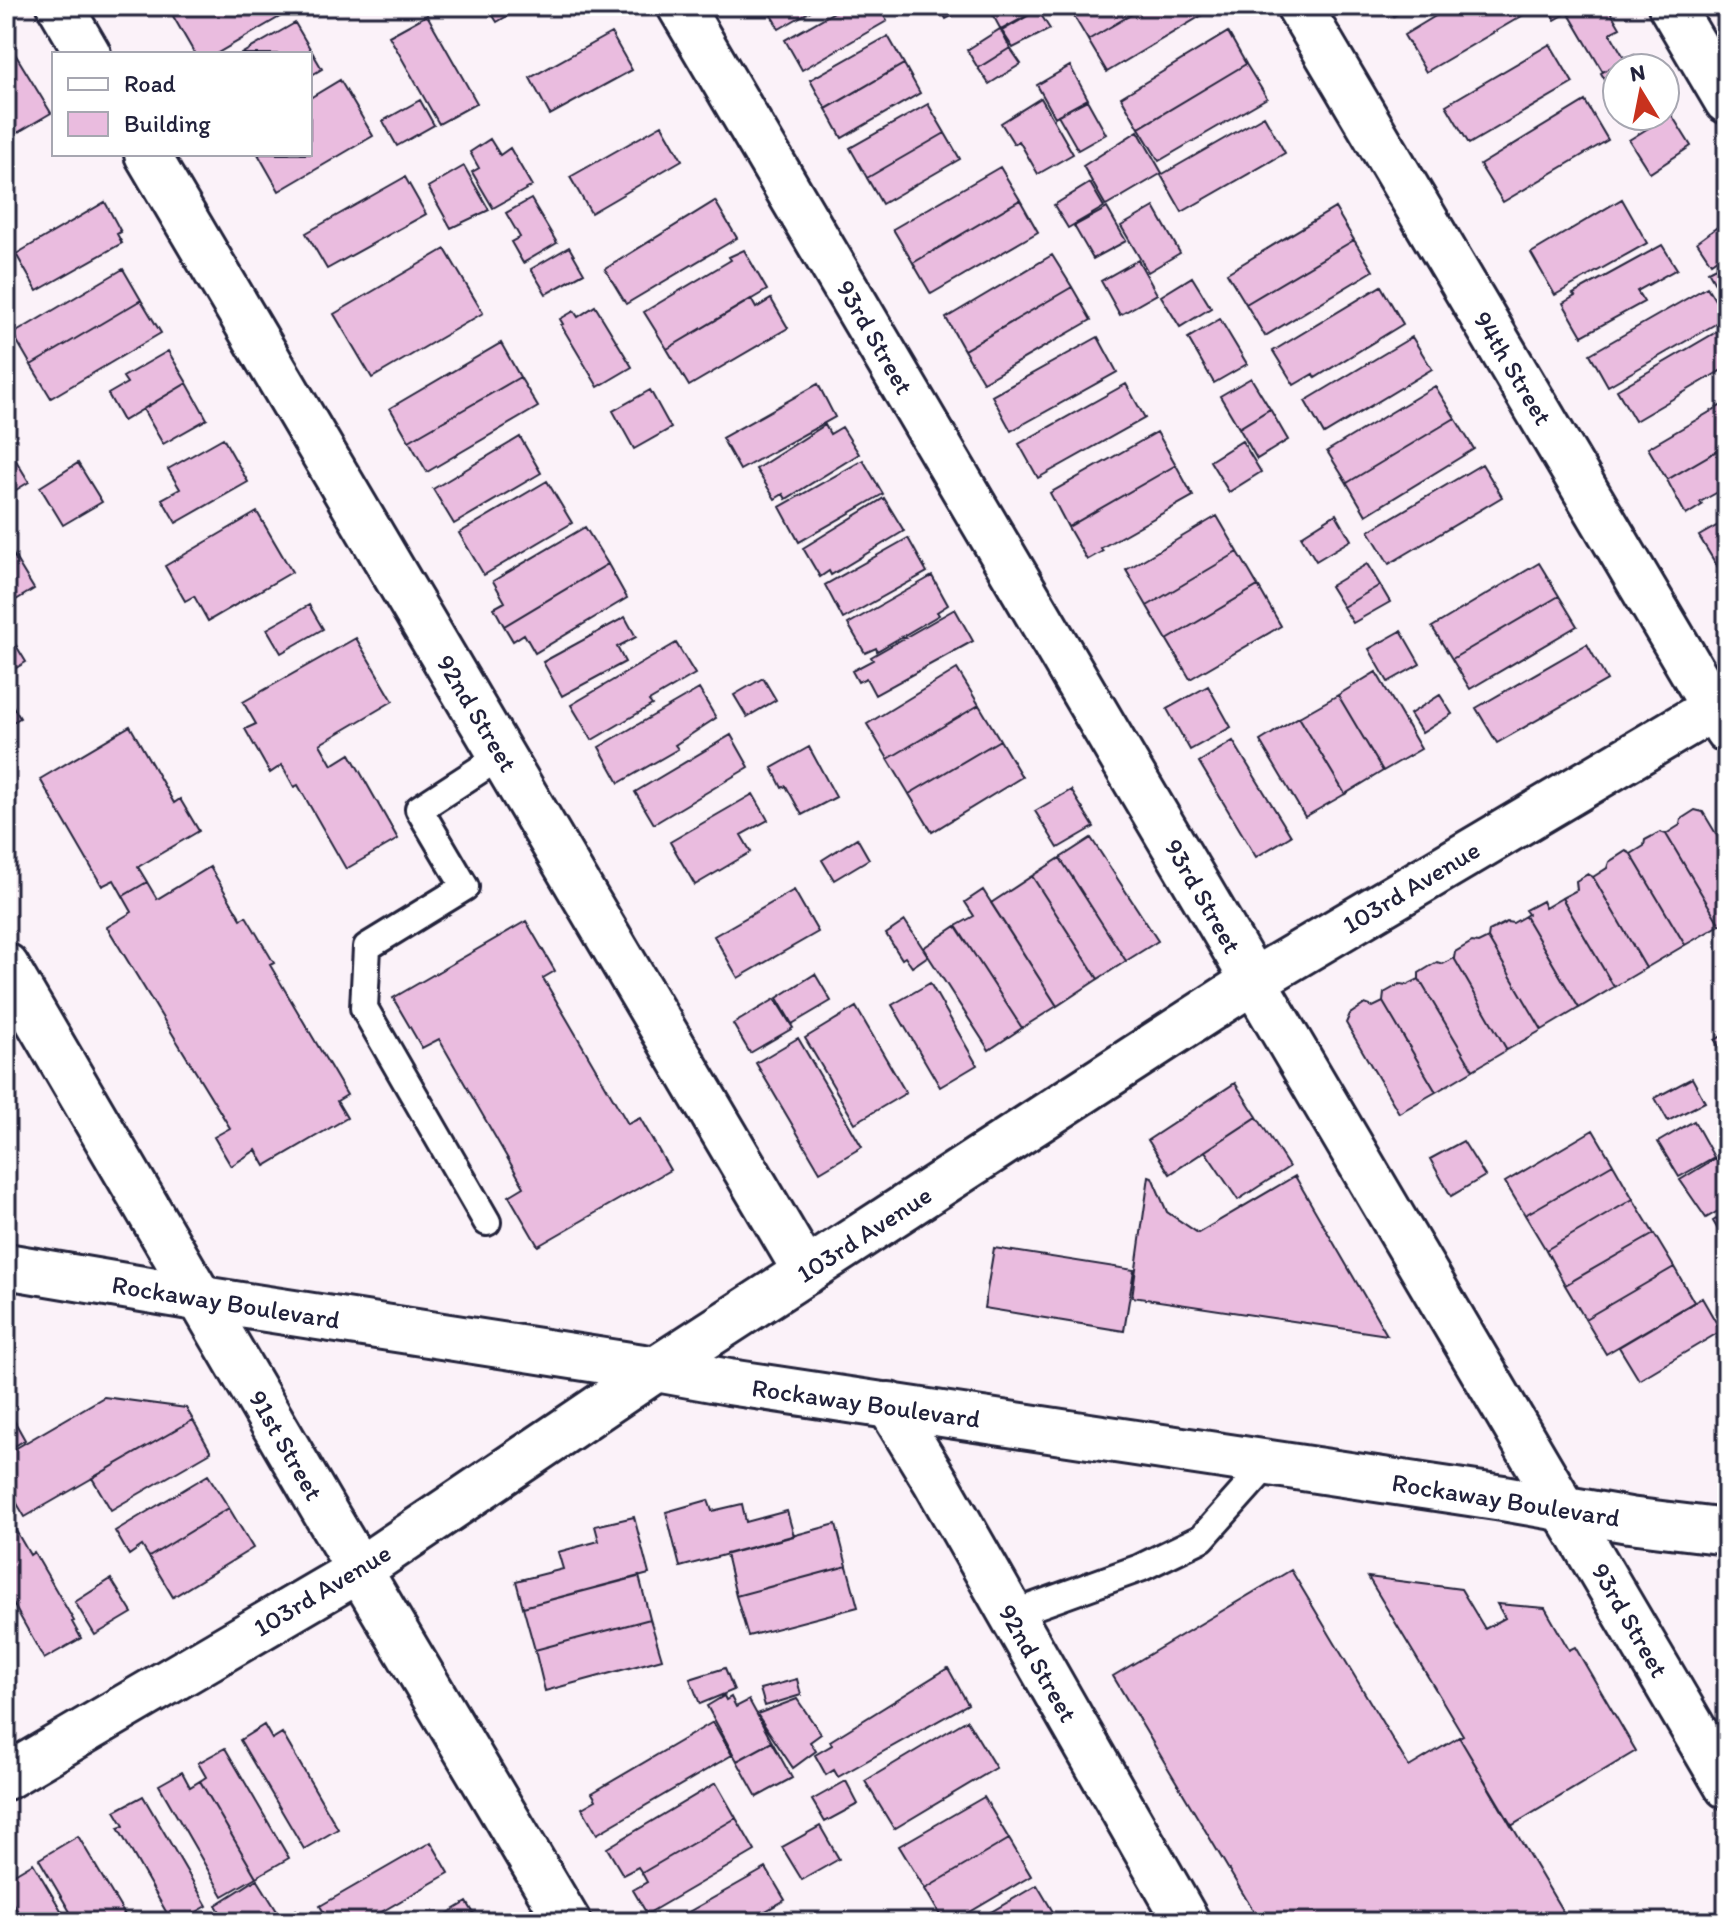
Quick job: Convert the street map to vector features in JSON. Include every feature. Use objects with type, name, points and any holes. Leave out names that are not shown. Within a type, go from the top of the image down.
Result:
[{"type":"street","points":[[60,6],[87,52]]},
{"type":"street","name":"93rd Street","points":[[680,6],[1727,1786]]},
{"type":"street","name":"94th Street","points":[[1299,6],[1722,712]]},
{"type":"street","points":[[1671,6],[1727,101]]},
{"type":"street","name":"92nd Street","points":[[148,156],[806,1272]]},
{"type":"street","name":"103rd Avenue","points":[[6,1777],[359,1570],[656,1369],[1253,981],[1722,712]]},
{"type":"street","name":"91st Street","points":[[6,966],[568,1922]]},
{"type":"street","name":"Rockaway Boulevard","points":[[6,1266],[729,1382],[1727,1532]]},
{"type":"street","name":"92nd Street","points":[[889,1405],[1187,1922]]},
{"type":"lane","points":[[487,1222],[364,1008],[367,947],[465,887],[419,809],[502,755]]},
{"type":"lane","points":[[1010,1615],[1140,1568],[1202,1538],[1268,1464]]},
{"type":"building","points":[[190,6],[287,6],[290,11],[219,52],[194,52],[173,16]]},
{"type":"building","points":[[487,6],[524,6],[497,22]]},
{"type":"building","points":[[766,6],[819,6],[779,29]]},
{"type":"building","points":[[845,6],[878,6],[887,21],[802,70],[785,40]]},
{"type":"building","points":[[939,6],[971,6],[946,19]]},
{"type":"building","points":[[988,6],[1040,6],[1041,8],[1001,30]]},
{"type":"building","points":[[1146,6],[1088,40],[1069,8]]},
{"type":"building","points":[[1146,6],[1214,8],[1107,72],[1088,40]]},
{"type":"building","points":[[1388,6],[1411,6],[1394,16]]},
{"type":"building","points":[[1452,6],[1529,6],[1532,10],[1426,72],[1404,35]]},
{"type":"building","points":[[1547,6],[1579,6],[1555,20]]},
{"type":"building","points":[[1583,6],[1607,6],[1620,28],[1610,33],[1621,52],[1601,52],[1601,69],[1569,14]]},
{"type":"building","points":[[1038,10],[1050,29],[1013,48],[1002,31]]},
{"type":"building","points":[[427,15],[477,103],[439,124],[389,36]]},
{"type":"building","points":[[295,23],[322,69],[312,75],[312,52],[244,52]]},
{"type":"building","points":[[1000,29],[1010,48],[978,68],[967,50]]},
{"type":"building","points":[[1228,32],[1246,64],[1139,128],[1121,97]]},
{"type":"building","points":[[611,33],[632,70],[550,115],[530,78]]},
{"type":"building","points":[[888,36],[904,64],[826,109],[810,80]]},
{"type":"building","points":[[6,39],[51,113],[17,133],[6,114]]},
{"type":"building","points":[[1550,44],[1573,83],[1469,144],[1446,105]]},
{"type":"building","points":[[1010,48],[1021,64],[989,84],[978,68]]},
{"type":"building","points":[[904,64],[920,93],[842,138],[826,109]]},
{"type":"building","points":[[1246,64],[1267,98],[1159,161],[1139,128]]},
{"type":"building","points":[[1070,66],[1088,99],[1055,117],[1037,85]]},
{"type":"building","points":[[340,80],[373,136],[279,191],[259,156],[312,156],[312,97]]},
{"type":"building","points":[[1041,98],[1073,154],[1038,174],[1019,141],[1014,144],[1001,123]]},
{"type":"building","points":[[420,100],[434,125],[397,146],[383,121]]},
{"type":"building","points":[[1087,100],[1106,134],[1078,150],[1058,115]]},
{"type":"building","points":[[1585,101],[1608,140],[1503,202],[1480,165]]},
{"type":"building","points":[[928,104],[945,133],[867,178],[850,148]]},
{"type":"building","points":[[6,114],[17,133],[6,140]]},
{"type":"building","points":[[1264,116],[1285,153],[1182,212],[1161,175]]},
{"type":"building","points":[[662,125],[682,160],[591,213],[570,177]]},
{"type":"building","points":[[1681,130],[1691,146],[1650,173],[1629,140],[1642,132]]},
{"type":"building","points":[[1138,131],[1162,173],[1106,206],[1083,166]]},
{"type":"building","points":[[945,133],[960,159],[882,204],[867,178]]},
{"type":"building","points":[[490,139],[500,155],[510,148],[532,186],[493,208],[472,172],[479,168],[470,152]]},
{"type":"building","points":[[464,166],[489,210],[451,228],[428,187]]},
{"type":"building","points":[[1000,167],[1020,200],[913,263],[893,229]]},
{"type":"building","points":[[405,177],[426,214],[327,269],[306,233]]},
{"type":"building","points":[[1090,183],[1104,207],[1068,228],[1054,205]]},
{"type":"building","points":[[531,199],[557,243],[523,263],[511,242],[520,237],[506,213]]},
{"type":"building","points":[[1622,199],[1647,243],[1555,295],[1531,253]]},
{"type":"building","points":[[1020,200],[1038,232],[931,294],[913,263]]},
{"type":"building","points":[[715,201],[737,238],[626,304],[605,269]]},
{"type":"building","points":[[105,202],[121,232],[117,234],[122,243],[37,291],[16,254]]},
{"type":"building","points":[[1154,207],[1180,253],[1148,272],[1121,226]]},
{"type":"building","points":[[1107,208],[1126,241],[1093,259],[1074,226]]},
{"type":"building","points":[[1335,208],[1354,240],[1246,304],[1227,273]]},
{"type":"building","points":[[1727,220],[1727,252],[1711,263],[1697,242]]},
{"type":"building","points":[[1354,240],[1373,271],[1265,336],[1246,304]]},
{"type":"building","points":[[1662,245],[1677,269],[1637,291],[1644,302],[1582,336],[1563,303],[1575,296],[1573,294]]},
{"type":"building","points":[[569,247],[584,273],[546,294],[531,269]]},
{"type":"building","points":[[445,249],[483,313],[372,378],[334,314]]},
{"type":"building","points":[[744,250],[767,290],[667,349],[644,312]]},
{"type":"building","points":[[1052,255],[1072,287],[964,350],[946,318]]},
{"type":"building","points":[[1138,260],[1157,294],[1120,315],[1101,281]]},
{"type":"building","points":[[1727,261],[1727,304],[1708,271]]},
{"type":"building","points":[[123,269],[141,300],[31,365],[13,334]]},
{"type":"building","points":[[1192,277],[1211,308],[1180,327],[1161,296]]},
{"type":"building","points":[[1381,286],[1403,324],[1315,378],[1313,374],[1294,385],[1273,351]]},
{"type":"building","points":[[1072,287],[1091,320],[983,382],[964,350]]},
{"type":"building","points":[[1707,287],[1726,318],[1608,386],[1590,354]]},
{"type":"building","points":[[751,299],[756,308],[771,299],[788,328],[689,386],[667,349]]},
{"type":"building","points":[[141,300],[161,333],[51,398],[31,365]]},
{"type":"building","points":[[595,306],[632,367],[598,387],[560,319],[574,311],[578,317]]},
{"type":"building","points":[[1220,319],[1247,364],[1214,383],[1188,338]]},
{"type":"building","points":[[1725,327],[1727,367],[1635,421],[1617,390]]},
{"type":"building","points":[[1098,337],[1117,372],[1011,431],[992,396]]},
{"type":"building","points":[[1412,337],[1432,369],[1324,434],[1305,401]]},
{"type":"building","points":[[501,343],[520,377],[409,441],[390,408]]},
{"type":"building","points":[[168,351],[187,383],[123,421],[108,394],[127,383],[123,377]]},
{"type":"building","points":[[520,377],[538,407],[427,472],[409,441]]},
{"type":"building","points":[[1251,378],[1270,409],[1239,428],[1220,396]]},
{"type":"building","points":[[187,383],[207,419],[163,444],[143,409]]},
{"type":"building","points":[[818,384],[835,417],[740,470],[722,438]]},
{"type":"building","points":[[1126,384],[1145,418],[1038,478],[1019,444]]},
{"type":"building","points":[[1435,386],[1455,418],[1347,483],[1327,451]]},
{"type":"building","points":[[650,390],[671,428],[634,449],[613,411]]},
{"type":"building","points":[[1727,402],[1727,445],[1667,480],[1648,448]]},
{"type":"building","points":[[1270,409],[1288,440],[1257,459],[1239,428]]},
{"type":"building","points":[[1455,418],[1474,449],[1366,515],[1347,483]]},
{"type":"building","points":[[825,425],[830,434],[842,427],[859,454],[786,499],[783,494],[775,499],[756,469]]},
{"type":"building","points":[[1157,432],[1176,465],[1068,527],[1050,493]]},
{"type":"building","points":[[520,437],[541,473],[454,524],[433,489]]},
{"type":"building","points":[[223,438],[248,482],[176,523],[162,499],[180,489],[168,469]]},
{"type":"building","points":[[1242,441],[1261,472],[1229,492],[1210,461]]},
{"type":"building","points":[[6,444],[29,482],[6,496]]},
{"type":"building","points":[[1727,445],[1727,487],[1700,502],[1702,505],[1686,515],[1667,480]]},
{"type":"building","points":[[863,460],[883,494],[799,542],[780,507]]},
{"type":"building","points":[[78,463],[102,502],[63,525],[40,487]]},
{"type":"building","points":[[1482,464],[1502,497],[1389,564],[1369,531]]},
{"type":"building","points":[[1176,465],[1193,496],[1101,548],[1103,551],[1087,560],[1068,527]]},
{"type":"building","points":[[547,481],[572,523],[484,575],[459,533]]},
{"type":"building","points":[[884,498],[904,531],[831,575],[829,571],[820,577],[803,548]]},
{"type":"building","points":[[257,512],[292,572],[208,621],[194,596],[185,601],[165,566]]},
{"type":"building","points":[[1336,514],[1351,540],[1316,561],[1301,536]]},
{"type":"building","points":[[1217,516],[1238,552],[1147,606],[1126,570]]},
{"type":"building","points":[[1727,520],[1727,564],[1719,569],[1699,536]]},
{"type":"building","points":[[585,527],[608,564],[504,626],[494,608],[505,602],[493,581]]},
{"type":"building","points":[[908,538],[927,572],[843,619],[825,585]]},
{"type":"building","points":[[6,542],[14,556],[6,561]]},
{"type":"building","points":[[1238,552],[1258,586],[1167,640],[1147,606]]},
{"type":"building","points":[[14,556],[34,589],[6,606],[6,561]]},
{"type":"building","points":[[1539,563],[1559,596],[1452,659],[1432,627]]},
{"type":"building","points":[[608,564],[627,598],[535,653],[524,634],[513,641],[504,626]]},
{"type":"building","points":[[1367,564],[1380,585],[1343,607],[1330,586]]},
{"type":"building","points":[[1727,564],[1727,584],[1719,569]]},
{"type":"building","points":[[932,576],[948,605],[937,612],[939,615],[877,651],[876,648],[865,653],[848,624]]},
{"type":"building","points":[[1380,585],[1390,602],[1353,623],[1343,607]]},
{"type":"building","points":[[1258,586],[1281,626],[1190,679],[1167,640]]},
{"type":"building","points":[[1559,596],[1577,626],[1470,689],[1452,659]]},
{"type":"building","points":[[309,605],[323,629],[281,653],[267,629]]},
{"type":"building","points":[[955,609],[973,641],[875,695],[866,678],[858,682],[852,671]]},
{"type":"building","points":[[625,617],[636,637],[617,647],[625,662],[562,696],[543,662]]},
{"type":"building","points":[[6,629],[26,662],[6,674]]},
{"type":"building","points":[[1401,631],[1420,664],[1388,682],[1369,649]]},
{"type":"building","points":[[356,638],[393,701],[320,744],[332,765],[350,754],[398,839],[346,869],[298,785],[294,787],[282,765],[270,773],[245,729],[256,724],[243,702]]},
{"type":"building","points":[[676,643],[695,674],[649,701],[652,705],[592,740],[571,705]]},
{"type":"building","points":[[1587,644],[1607,680],[1497,743],[1476,708]]},
{"type":"building","points":[[957,669],[979,705],[888,759],[867,724]]},
{"type":"building","points":[[1376,672],[1421,749],[1383,771],[1338,695]]},
{"type":"building","points":[[763,678],[776,700],[747,717],[734,695]]},
{"type":"building","points":[[1208,686],[1231,727],[1190,750],[1167,709]]},
{"type":"building","points":[[699,689],[716,718],[675,745],[678,749],[619,783],[599,747]]},
{"type":"building","points":[[6,695],[20,718],[6,726]]},
{"type":"building","points":[[1338,695],[1383,771],[1345,794],[1299,717]]},
{"type":"building","points":[[1440,695],[1452,714],[1422,733],[1410,714]]},
{"type":"building","points":[[979,705],[1000,740],[909,794],[888,759]]},
{"type":"building","points":[[1299,717],[1345,794],[1305,817],[1260,741]]},
{"type":"building","points":[[130,726],[174,803],[180,799],[199,831],[138,867],[147,882],[123,896],[114,880],[102,886],[40,779]]},
{"type":"building","points":[[731,735],[749,767],[654,824],[635,792]]},
{"type":"building","points":[[1000,740],[1022,777],[932,832],[909,794]]},
{"type":"building","points":[[1233,741],[1291,836],[1256,857],[1199,762]]},
{"type":"building","points":[[809,747],[836,797],[802,815],[772,768]]},
{"type":"building","points":[[1071,790],[1094,827],[1058,848],[1035,811]]},
{"type":"building","points":[[753,794],[768,820],[741,835],[751,852],[695,885],[670,842]]},
{"type":"building","points":[[1695,810],[1703,812],[1727,852],[1727,921],[1720,925],[1666,834]]},
{"type":"building","points":[[1660,832],[1666,834],[1720,925],[1685,945],[1631,854],[1644,846],[1645,840]]},
{"type":"building","points":[[857,838],[869,859],[834,880],[822,860]]},
{"type":"building","points":[[1091,838],[1158,941],[1126,961],[1060,858]]},
{"type":"building","points":[[1626,851],[1631,854],[1685,945],[1646,968],[1593,877]]},
{"type":"building","points":[[1060,858],[1126,961],[1098,979],[1032,876]]},
{"type":"building","points":[[210,867],[241,919],[246,916],[274,963],[270,965],[347,1095],[337,1101],[347,1118],[265,1166],[256,1150],[231,1166],[214,1137],[230,1128],[107,927],[132,912],[123,896],[147,882],[157,899]]},
{"type":"building","points":[[1588,874],[1593,877],[1646,968],[1614,987],[1562,898],[1577,890],[1576,881]]},
{"type":"building","points":[[1032,876],[1098,979],[1057,1006],[991,903]]},
{"type":"building","points":[[794,890],[818,932],[738,978],[714,936]]},
{"type":"building","points":[[983,890],[1057,1006],[1022,1028],[956,926],[974,916],[965,902]]},
{"type":"building","points":[[1562,898],[1614,987],[1579,1008],[1525,916],[1528,914],[1525,910],[1542,901],[1545,908]]},
{"type":"building","points":[[1525,916],[1579,1008],[1542,1030],[1488,938],[1489,931]]},
{"type":"building","points":[[526,921],[555,971],[543,978],[628,1124],[640,1118],[670,1170],[538,1246],[509,1196],[524,1187],[439,1039],[422,1048],[393,998]]},
{"type":"building","points":[[905,921],[928,956],[912,967],[905,957],[902,959],[886,934]]},
{"type":"building","points":[[956,926],[1022,1028],[989,1050],[923,948]]},
{"type":"building","points":[[1488,938],[1542,1030],[1507,1050],[1454,958],[1455,952],[1472,942],[1478,943]]},
{"type":"building","points":[[1454,958],[1507,1050],[1473,1070],[1419,979],[1419,973],[1437,962],[1443,964]]},
{"type":"building","points":[[815,974],[831,1001],[792,1024],[777,998]]},
{"type":"building","points":[[1419,979],[1473,1070],[1436,1092],[1383,1002],[1384,993],[1400,984],[1407,985]]},
{"type":"building","points":[[930,983],[977,1065],[940,1087],[892,1005]]},
{"type":"building","points":[[775,999],[793,1028],[750,1053],[733,1024]]},
{"type":"building","points":[[1383,1002],[1436,1092],[1399,1113],[1346,1023],[1350,1014],[1365,1004],[1373,1007]]},
{"type":"building","points":[[856,1007],[906,1093],[855,1123],[805,1038]]},
{"type":"building","points":[[1727,1033],[1727,1061],[1715,1040]]},
{"type":"building","points":[[798,1038],[862,1147],[820,1172],[756,1063]]},
{"type":"building","points":[[1692,1078],[1705,1102],[1668,1121],[1655,1098]]},
{"type":"building","points":[[1235,1083],[1257,1117],[1170,1174],[1148,1140]]},
{"type":"building","points":[[1257,1117],[1289,1167],[1238,1200],[1205,1151]]},
{"type":"building","points":[[1694,1121],[1714,1157],[1679,1177],[1658,1142]]},
{"type":"building","points":[[1593,1130],[1613,1164],[1525,1215],[1505,1182]]},
{"type":"building","points":[[1463,1141],[1485,1176],[1451,1196],[1430,1159]]},
{"type":"building","points":[[1716,1158],[1727,1174],[1727,1206],[1706,1218],[1680,1180]]},
{"type":"building","points":[[1613,1164],[1633,1199],[1546,1250],[1525,1215]]},
{"type":"building","points":[[1149,1176],[1167,1212],[1198,1233],[1295,1176],[1387,1335],[1132,1297]]},
{"type":"building","points":[[1633,1199],[1654,1234],[1565,1285],[1546,1250]]},
{"type":"building","points":[[1727,1212],[1727,1251],[1713,1221]]},
{"type":"building","points":[[1654,1234],[1674,1267],[1585,1319],[1565,1285]]},
{"type":"building","points":[[994,1248],[1134,1270],[1124,1331],[984,1308]]},
{"type":"building","points":[[1674,1267],[1694,1302],[1606,1354],[1585,1319]]},
{"type":"building","points":[[1702,1298],[1721,1331],[1639,1380],[1619,1347]]},
{"type":"building","points":[[1727,1333],[1727,1356],[1717,1338]]},
{"type":"building","points":[[104,1397],[186,1408],[193,1420],[25,1517],[6,1485],[6,1454]]},
{"type":"building","points":[[6,1406],[25,1440],[6,1451]]},
{"type":"building","points":[[193,1420],[211,1452],[111,1510],[92,1478]]},
{"type":"building","points":[[208,1475],[229,1508],[149,1557],[142,1546],[129,1555],[115,1531]]},
{"type":"building","points":[[708,1500],[712,1511],[742,1504],[746,1522],[787,1511],[794,1536],[680,1567],[666,1512]]},
{"type":"building","points":[[229,1508],[253,1548],[173,1597],[149,1557]]},
{"type":"building","points":[[8,1517],[30,1555],[34,1552],[81,1638],[44,1659],[6,1591]]},
{"type":"building","points":[[634,1517],[649,1574],[523,1607],[516,1581],[563,1569],[558,1552],[599,1541],[595,1526]]},
{"type":"building","points":[[836,1524],[847,1566],[736,1596],[726,1554]]},
{"type":"building","points":[[847,1566],[858,1607],[748,1636],[736,1596]]},
{"type":"building","points":[[1291,1570],[1409,1767],[1459,1737],[1569,1922],[1260,1922],[1113,1676]]},
{"type":"building","points":[[639,1576],[650,1619],[535,1650],[523,1607]]},
{"type":"building","points":[[1368,1577],[1461,1589],[1485,1629],[1505,1618],[1497,1604],[1545,1608],[1569,1650],[1575,1647],[1636,1751],[1511,1826],[1459,1737],[1463,1735]]},
{"type":"building","points":[[111,1579],[132,1613],[95,1635],[75,1602]]},
{"type":"building","points":[[650,1619],[662,1659],[545,1691],[535,1650]]},
{"type":"building","points":[[725,1668],[734,1690],[700,1704],[690,1679]]},
{"type":"building","points":[[948,1668],[968,1704],[838,1777],[834,1770],[826,1775],[815,1755],[832,1745],[830,1741]]},
{"type":"building","points":[[797,1679],[801,1695],[765,1706],[760,1689]]},
{"type":"building","points":[[724,1696],[726,1700],[731,1697],[736,1707],[749,1700],[772,1742],[737,1761],[707,1706]]},
{"type":"building","points":[[797,1699],[821,1734],[810,1742],[816,1751],[793,1768],[757,1714]]},
{"type":"building","points":[[967,1720],[996,1768],[894,1829],[865,1781]]},
{"type":"building","points":[[713,1722],[732,1755],[597,1834],[582,1808],[596,1800],[592,1793]]},
{"type":"building","points":[[264,1725],[272,1739],[282,1733],[338,1829],[304,1849],[240,1740]]},
{"type":"building","points":[[772,1742],[792,1778],[757,1797],[737,1761]]},
{"type":"building","points":[[225,1748],[289,1858],[256,1877],[200,1781],[206,1777],[198,1763]]},
{"type":"building","points":[[182,1772],[190,1787],[200,1781],[256,1877],[223,1896],[159,1785]]},
{"type":"building","points":[[846,1781],[858,1804],[825,1822],[812,1800]]},
{"type":"building","points":[[716,1783],[736,1818],[642,1873],[638,1867],[623,1875],[607,1848]]},
{"type":"building","points":[[143,1796],[207,1906],[179,1922],[172,1922],[118,1828],[124,1826],[115,1811]]},
{"type":"building","points":[[984,1797],[1009,1839],[925,1889],[899,1846]]},
{"type":"building","points":[[736,1818],[755,1851],[647,1914],[633,1890],[647,1882],[642,1873]]},
{"type":"building","points":[[820,1826],[839,1859],[802,1880],[782,1847]]},
{"type":"building","points":[[78,1836],[129,1922],[76,1922],[39,1859]]},
{"type":"building","points":[[1009,1839],[1031,1876],[953,1922],[944,1922],[925,1889]]},
{"type":"building","points":[[431,1842],[449,1873],[364,1922],[330,1922],[320,1906]]},
{"type":"building","points":[[33,1863],[68,1922],[24,1922],[6,1892],[6,1879]]},
{"type":"building","points":[[766,1868],[785,1900],[746,1922],[671,1922]]},
{"type":"building","points":[[257,1879],[280,1916],[271,1922],[226,1922],[216,1905]]},
{"type":"building","points":[[1037,1885],[1059,1922],[974,1922]]},
{"type":"building","points":[[467,1902],[479,1922],[433,1922]]},
{"type":"building","points":[[296,1910],[303,1922],[276,1922]]}]
